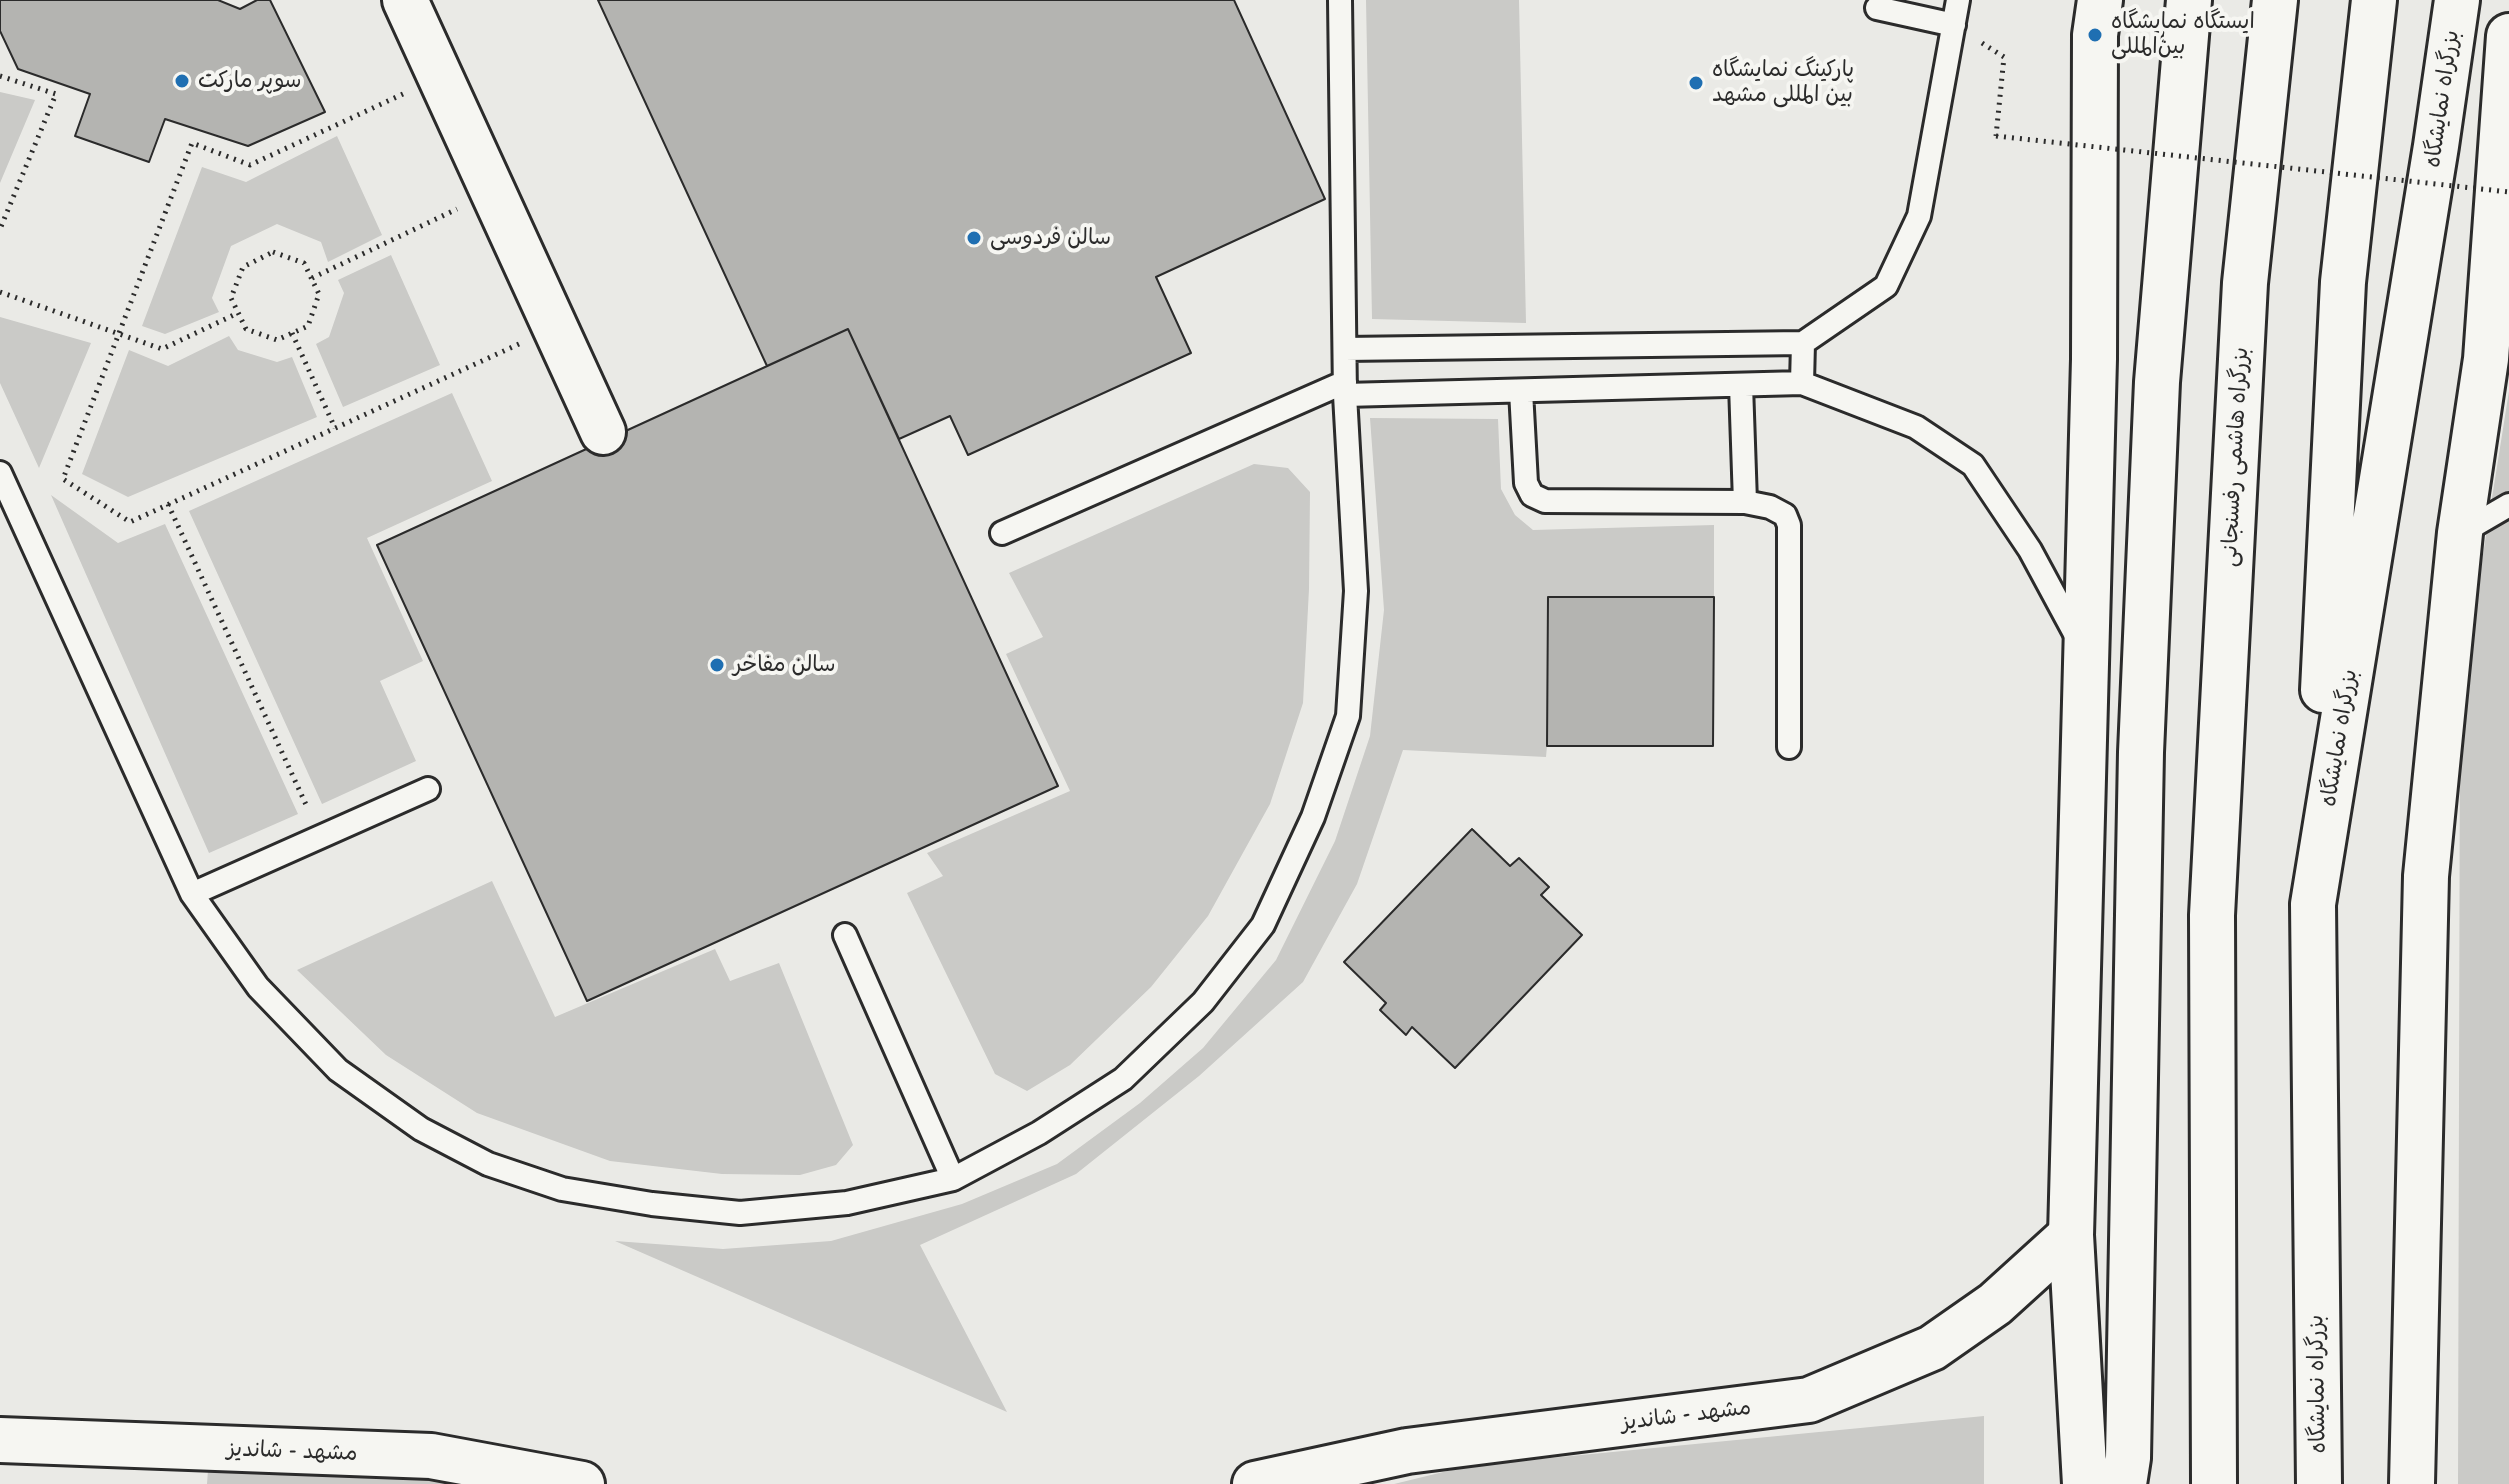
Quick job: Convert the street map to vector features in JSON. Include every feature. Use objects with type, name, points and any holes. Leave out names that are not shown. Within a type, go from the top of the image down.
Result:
[{"type":"main road","points":[[405,0],[603,432]]},
{"type":"main road","points":[[2085,1484],[2071,1235],[2094,359],[2095,35],[2100,0]]},
{"type":"main road","points":[[2124,1484],[2128,1442],[2141,752],[2157,382],[2189,0]]},
{"type":"main road","name":"بزرگراه هاشمی رفسنجانی","points":[[2214,1484],[2212,915],[2245,283],[2275,0]]},
{"type":"main road","points":[[2313,904],[2343,282],[2374,0]]},
{"type":"main road","name":"بزرگراه نمایشگاه","points":[[2319,1484],[2313,904],[2457,0]]},
{"type":"main road","points":[[2507,0],[2509,15]]},
{"type":"main road","points":[[2412,1484],[2426,876],[2460,533],[2494,369],[2509,36]]},
{"type":"main road","name":"مشهد - شاندیز","points":[[1255,1484],[1407,1451],[1809,1400],[1932,1348],[1995,1304],[2071,1235]]},
{"type":"main road","name":"مشهد - شاندیز","points":[[0,1440],[431,1456],[582,1484]]},
{"type":"lane","points":[[0,473],[192,894],[258,987],[338,1070],[421,1129],[488,1164],[562,1189],[652,1204],[740,1213],[847,1203],[953,1179],[1039,1133],[1123,1079],[1203,1002],[1263,925],[1313,817],[1348,716],[1356,591],[1345,388],[1340,0]]},
{"type":"lane","points":[[1345,349],[1803,343],[1886,286],[1919,216],[1958,0]]},
{"type":"lane","points":[[1877,8],[1954,25]]},
{"type":"lane","points":[[1802,383],[1803,343]]},
{"type":"lane","points":[[1002,533],[1345,388],[1521,391],[1802,383],[1916,427],[1973,465],[2030,550],[2085,652]]},
{"type":"lane","points":[[1741,385],[1745,502]]},
{"type":"lane","points":[[1521,391],[1526,483],[1532,495],[1545,501],[1745,502],[1770,507],[1785,515],[1789,525],[1789,747]]},
{"type":"lane","points":[[2460,533],[2509,505]]},
{"type":"lane","points":[[192,894],[428,789]]},
{"type":"lane","points":[[845,935],[953,1179]]},
{"type":"path","points":[[2004,57],[1996,136],[2509,192]]},
{"type":"path","points":[[0,76],[56,94],[0,229]]},
{"type":"path","points":[[440,76],[250,165],[192,143],[63,479],[130,522],[556,327]]},
{"type":"path","points":[[312,278],[494,192]]},
{"type":"path","points":[[273,252],[304,263],[312,278],[319,294],[308,326],[277,340],[246,329],[231,298],[243,267],[273,252]]},
{"type":"path","points":[[0,292],[162,349],[238,313]]},
{"type":"path","points":[[292,333],[335,428]]},
{"type":"path","points":[[168,504],[320,837]]},
{"type":"shaded area","points":[[1366,0],[1519,0],[1526,323],[1372,319]]},
{"type":"shaded area","points":[[0,92],[35,100],[0,183]]},
{"type":"shaded area","points":[[337,136],[382,235],[328,262],[321,242],[277,224],[231,246],[212,298],[219,312],[165,334],[142,326],[202,167],[246,182]]},
{"type":"shaded area","points":[[391,255],[440,365],[343,407],[316,344],[329,337],[344,293],[338,280]]},
{"type":"shaded area","points":[[0,317],[91,343],[39,468],[0,383]]},
{"type":"shaded area","points":[[229,336],[238,350],[277,362],[292,357],[317,417],[128,497],[82,474],[129,350],[168,366]]},
{"type":"shaded area","points":[[2509,391],[2509,1484],[2458,1484],[2460,699]]},
{"type":"shaded area","points":[[452,393],[492,481],[367,538],[423,661],[380,681],[416,761],[322,804],[189,511]]},
{"type":"shaded area","points":[[1370,418],[1498,419],[1501,489],[1515,515],[1533,530],[1714,525],[1714,597],[1547,746],[1546,757],[1403,750],[1357,884],[1303,982],[1199,1076],[1076,1174],[920,1245],[1007,1412],[615,1241],[723,1249],[831,1241],[962,1204],[1057,1164],[1140,1103],[1203,1048],[1276,960],[1335,841],[1370,736],[1384,610]]},
{"type":"shaded area","points":[[1254,464],[1288,468],[1310,492],[1303,703],[1270,804],[1208,916],[1151,987],[1070,1065],[1027,1091],[995,1074],[907,893],[943,876],[927,853],[1070,791],[1006,654],[1043,637],[1009,573]]},
{"type":"shaded area","points":[[51,495],[118,543],[165,524],[298,814],[209,853]]},
{"type":"shaded area","points":[[492,881],[555,1017],[715,949],[730,981],[779,963],[853,1145],[836,1165],[800,1175],[722,1174],[610,1161],[477,1113],[386,1055],[297,970]]},
{"type":"shaded area","points":[[1984,1416],[1984,1484],[1394,1484],[1468,1466]]},
{"type":"shaded area","points":[[208,1470],[415,1477],[455,1484],[207,1484]]},
{"type":"building","name":"سوپر مارکت","points":[[0,0],[218,0],[240,9],[257,0],[270,0],[325,112],[248,146],[165,119],[149,162],[75,136],[90,94],[18,69],[0,31]]},
{"type":"building","name":"سالن فردوسی","points":[[598,0],[1234,0],[1325,199],[1156,277],[1191,353],[968,455],[950,416],[899,439],[848,329],[767,366]]},
{"type":"building","name":"سالن مفاخر","points":[[848,329],[1058,786],[587,1001],[377,545]]},
{"type":"building","points":[[1548,597],[1714,597],[1713,746],[1547,746]]},
{"type":"building","points":[[1472,829],[1510,866],[1519,858],[1549,887],[1541,895],[1582,935],[1455,1068],[1412,1027],[1406,1035],[1380,1010],[1386,1003],[1344,962]]},
{"type":"place","name":"ایستگاه نمایشگاه بین‌المللی","points":[[2095,35]]},
{"type":"place","name":"سوپر مارکت","points":[[182,81]]},
{"type":"place","name":"پارکینگ نمایشگاه بین المللی مشهد","points":[[1696,83]]},
{"type":"place","name":"سالن فردوسی","points":[[974,238]]},
{"type":"place","name":"سالن مفاخر","points":[[717,665]]}]
